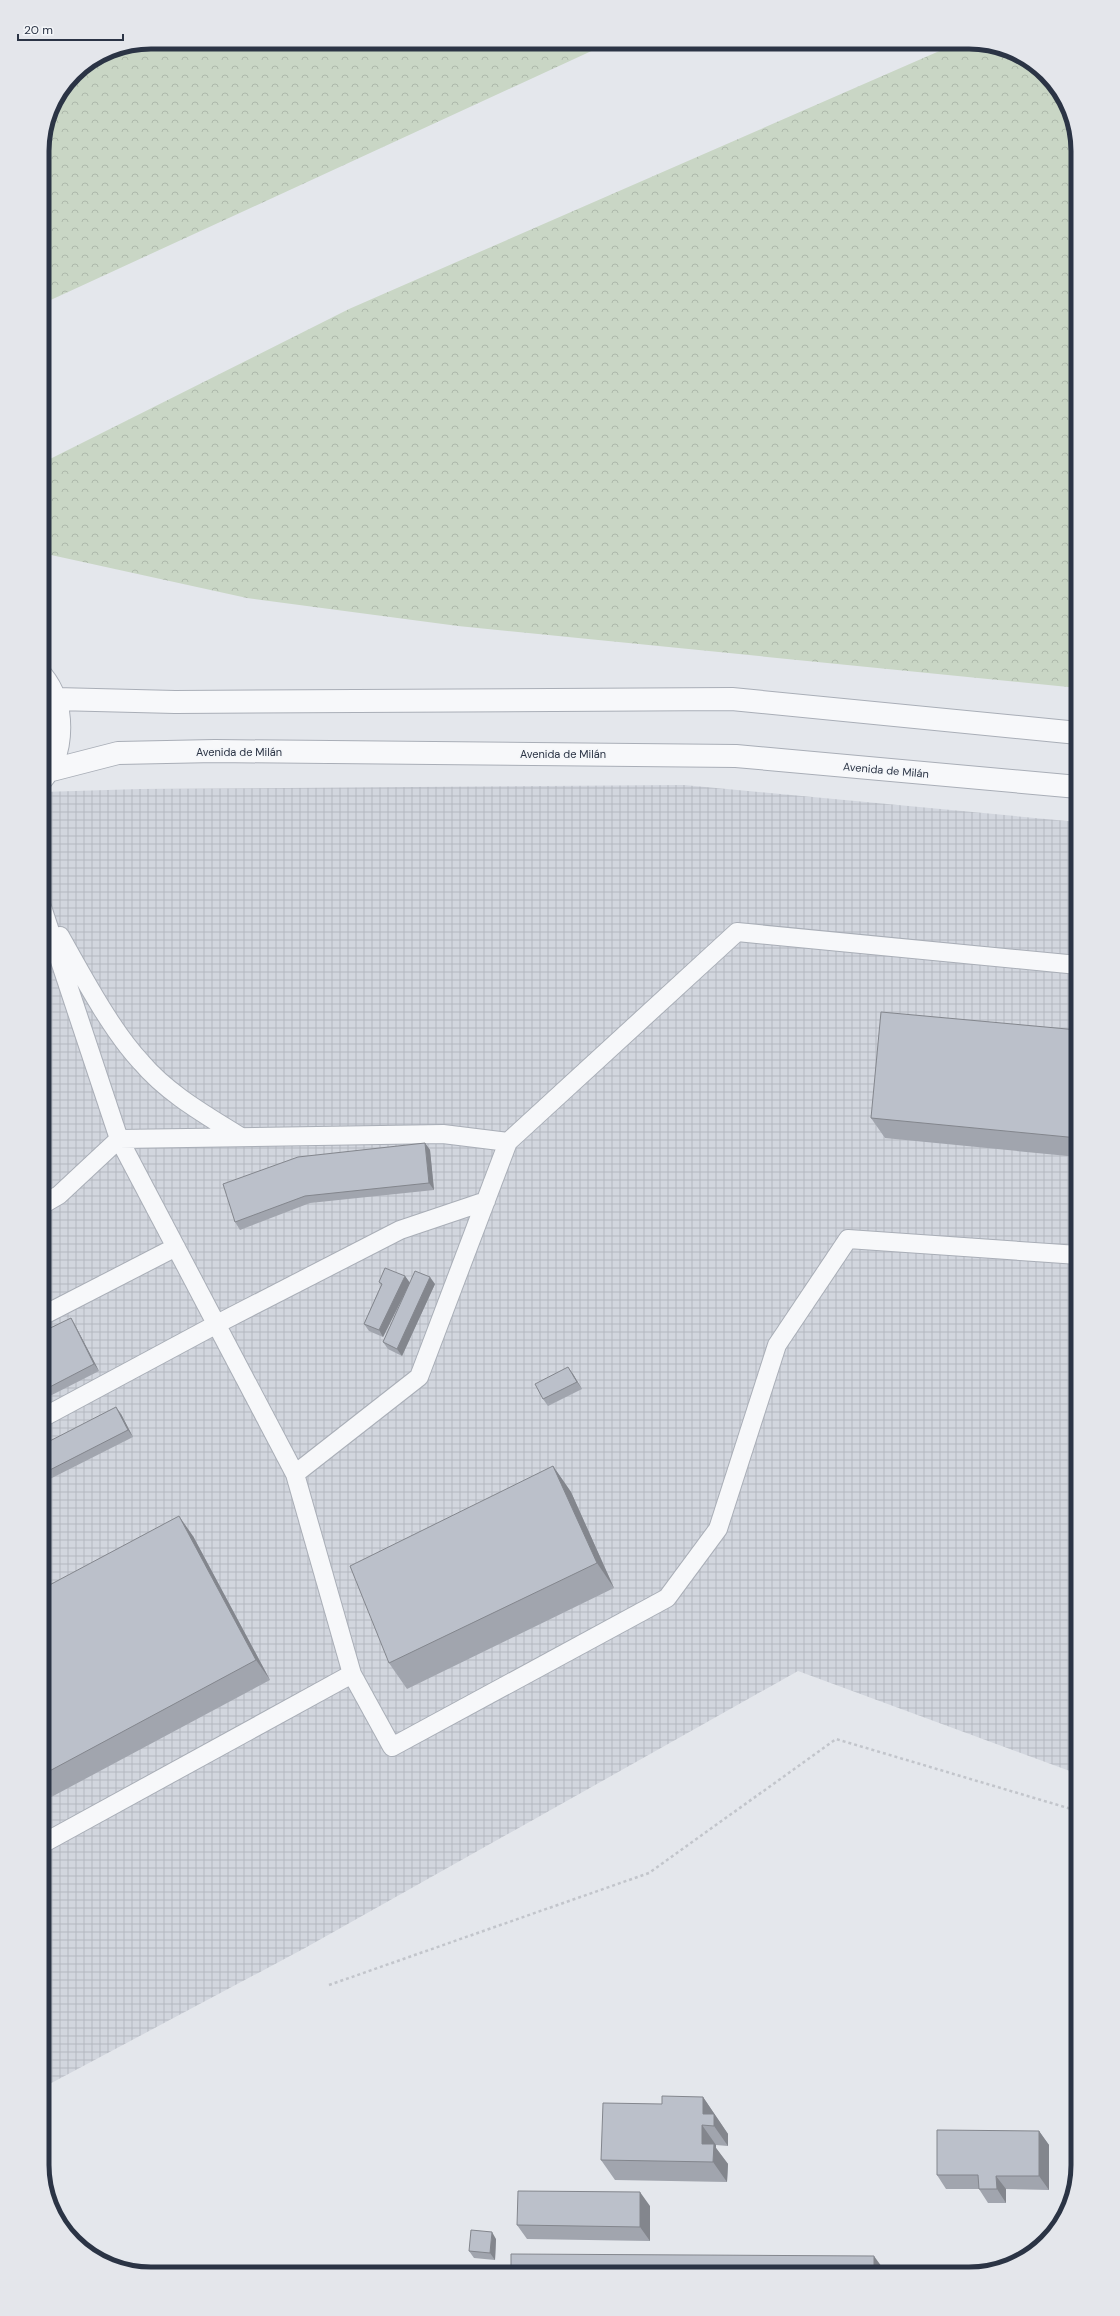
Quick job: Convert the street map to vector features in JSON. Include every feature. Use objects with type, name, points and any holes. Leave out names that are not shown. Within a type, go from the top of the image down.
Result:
[{"type":"street","points":[[49,688],[56,700],[59,743],[49,766]]},
{"type":"street","points":[[56,700],[175,702],[732,699],[1071,732]]},
{"type":"street","name":"Avenida de Milán","points":[[49,774],[118,753],[215,752],[736,756],[1071,786]]},
{"type":"lane","points":[[49,917],[89,985],[141,1062],[185,1102],[241,1137]]},
{"type":"lane","points":[[49,926],[119,1139],[295,1474],[352,1674],[392,1746],[667,1598],[718,1529],[777,1345],[848,1239],[1071,1255]]},
{"type":"lane","points":[[295,1474],[419,1377],[508,1142],[737,932],[1071,964]]},
{"type":"lane","points":[[49,1201],[59,1195],[119,1139],[443,1134],[508,1142]]},
{"type":"lane","points":[[49,1414],[217,1324],[400,1230],[486,1201]]},
{"type":"lane","points":[[49,1312],[176,1247]]},
{"type":"lane","points":[[49,1840],[352,1674]]},
{"type":"path","points":[[329,1985],[649,1873],[836,1739],[1071,1809]]},
{"type":"shaded area","points":[[684,785],[1071,821],[1071,1771],[798,1671],[305,1948],[49,2084],[49,792],[140,789]]},
{"type":"green space","points":[[145,49],[596,49],[49,301],[49,145],[52,125],[63,100],[70,89],[94,66],[112,57],[125,52]]},
{"type":"green space","points":[[944,49],[975,49],[989,51],[1002,54],[1026,66],[1046,84],[1054,94],[1066,118],[1071,151],[1071,687],[458,626],[247,598],[49,555],[49,459],[349,309]]},
{"type":"building","points":[[881,1012],[1071,1029],[1071,1137],[871,1118]]},
{"type":"building","points":[[425,1143],[429,1183],[305,1196],[235,1222],[223,1184],[298,1157]]},
{"type":"building","points":[[385,1268],[405,1276],[379,1330],[364,1324],[382,1284],[379,1282]]},
{"type":"building","points":[[415,1271],[430,1277],[397,1349],[383,1342]]},
{"type":"building","points":[[71,1318],[94,1364],[49,1387],[49,1329]]},
{"type":"building","points":[[568,1367],[577,1382],[543,1399],[535,1384]]},
{"type":"building","points":[[116,1407],[128,1430],[49,1470],[49,1441]]},
{"type":"building","points":[[553,1466],[597,1563],[389,1663],[350,1566]]},
{"type":"building","points":[[179,1516],[256,1660],[49,1771],[49,1585]]},
{"type":"building","points":[[662,2096],[703,2097],[703,2114],[714,2114],[714,2126],[702,2125],[702,2144],[714,2144],[713,2162],[601,2160],[603,2103],[662,2104]]},
{"type":"building","points":[[937,2130],[1039,2131],[1039,2176],[996,2176],[997,2189],[979,2189],[978,2175],[937,2175]]},
{"type":"building","points":[[518,2191],[640,2192],[640,2227],[517,2225]]},
{"type":"building","points":[[471,2230],[492,2232],[490,2253],[469,2251]]},
{"type":"building","points":[[511,2254],[874,2256],[874,2267],[511,2267]]}]
